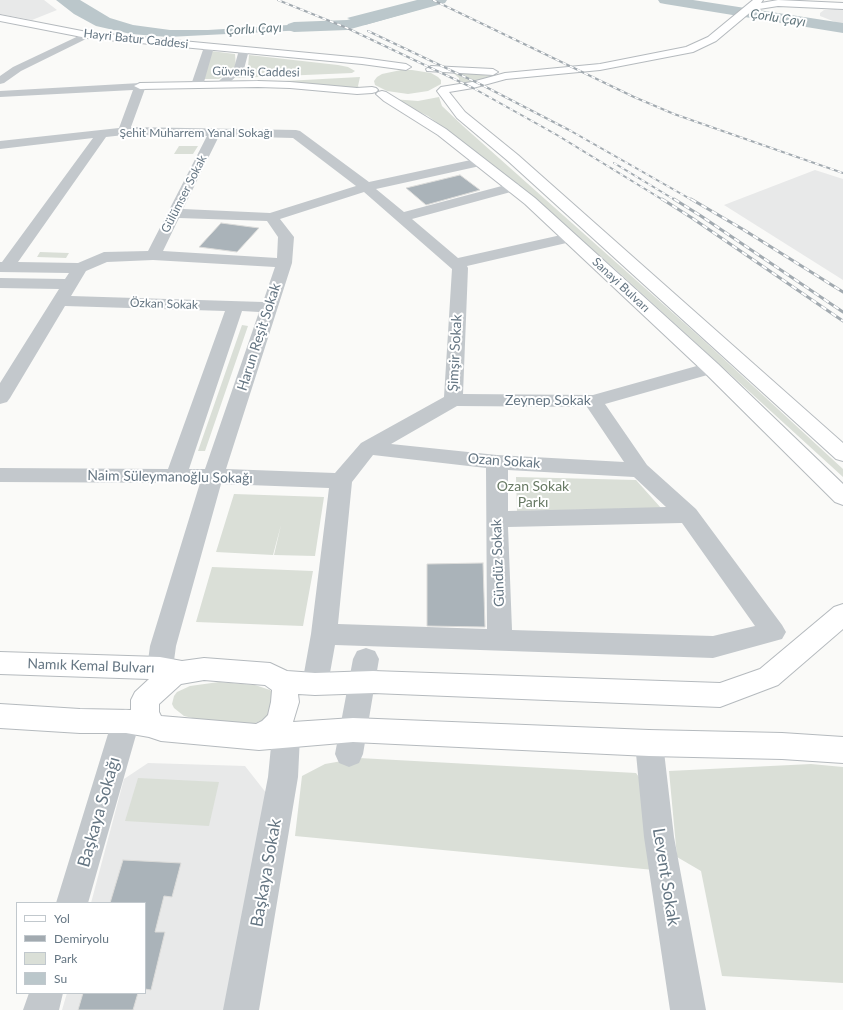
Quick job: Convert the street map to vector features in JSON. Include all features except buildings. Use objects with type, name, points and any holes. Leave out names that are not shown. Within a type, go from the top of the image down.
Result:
[{"type":"main road","points":[[440,92],[505,76],[600,67],[689,50],[712,39],[738,7],[759,0]]},
{"type":"main road","points":[[803,0],[843,6]]},
{"type":"main road","points":[[377,92],[367,86],[366,82],[369,74],[383,70],[406,67],[483,72],[595,64],[674,47],[692,40],[728,20],[747,4],[778,3],[843,6]]},
{"type":"main road","name":"Hayri Batur Caddesi","points":[[0,18],[87,35],[362,61],[406,67]]},
{"type":"main road","name":"Hayri Batur Caddesi","points":[[272,53],[346,64],[369,74]]},
{"type":"main road","points":[[431,69],[448,77],[451,81],[449,86],[440,92]]},
{"type":"main road","name":"Güveniş Caddesi","points":[[140,86],[325,77]]},
{"type":"main road","name":"Güveniş Caddesi","points":[[140,86],[258,84],[290,85],[377,92],[406,97]]},
{"type":"main road","name":"Sanayi Bulvarı","points":[[377,92],[442,132],[530,201],[711,368],[843,498]]},
{"type":"main road","name":"Sanayi Bulvarı","points":[[440,92],[461,115],[524,168],[843,454]]},
{"type":"main road","points":[[139,723],[145,713],[145,700],[172,676],[171,670],[204,669],[270,674],[282,682],[315,684],[364,670],[720,695],[769,677],[843,614]]},
{"type":"main road","name":"Namık Kemal Bulvarı","points":[[0,663],[171,670]]},
{"type":"main road","points":[[272,737],[272,730],[280,721],[285,702],[285,690],[282,682]]},
{"type":"main road","points":[[0,716],[139,723],[161,729],[351,742],[648,743],[782,746],[843,750]]},
{"type":"street","points":[[1,79],[17,69],[87,35]]},
{"type":"street","points":[[198,82],[209,47]]},
{"type":"street","points":[[225,81],[239,69],[244,50]]},
{"type":"street","points":[[0,66],[17,69]]},
{"type":"street","points":[[124,131],[140,86]]},
{"type":"street","name":"Güveniş Caddesi","points":[[0,94],[140,86]]},
{"type":"street","name":"Şehit Muharrem Yanal Sokağı","points":[[0,145],[124,131],[296,134],[366,187]]},
{"type":"street","name":"Gülümser Sokak","points":[[153,255],[215,132]]},
{"type":"street","points":[[3,267],[102,134]]},
{"type":"street","points":[[175,213],[271,218],[366,187],[480,162]]},
{"type":"street","points":[[366,187],[455,264],[570,238]]},
{"type":"street","points":[[401,217],[513,187]]},
{"type":"street","name":"Harun Reşit Sokak","points":[[171,670],[163,646],[213,476],[284,263],[286,238],[271,218]]},
{"type":"street","points":[[3,267],[80,268],[104,257],[153,255],[284,263]]},
{"type":"street","name":"Şimşir Sokak","points":[[341,481],[368,448],[453,400],[460,268],[455,264]]},
{"type":"street","points":[[0,398],[80,268]]},
{"type":"street","points":[[0,283],[70,284]]},
{"type":"street","name":"Özkan Sokak","points":[[60,301],[269,307]]},
{"type":"street","points":[[176,476],[235,306]]},
{"type":"street","name":"Zeynep Sokak","points":[[453,400],[593,401],[711,368]]},
{"type":"street","points":[[324,634],[713,647],[773,632],[688,515],[640,470],[593,401]]},
{"type":"street","name":"Ozan Sokak","points":[[368,448],[497,462],[640,470]]},
{"type":"street","name":"Gündüz Sokak","points":[[497,462],[500,640]]},
{"type":"street","name":"Naim Süleymanoğlu Sokağı","points":[[0,475],[213,476],[341,481]]},
{"type":"street","points":[[315,684],[324,634],[341,481]]},
{"type":"street","points":[[497,519],[688,515]]},
{"type":"street","points":[[351,742],[364,670]]},
{"type":"street","name":"Başkaya Sokağı","points":[[72,902],[139,723]]},
{"type":"street","name":"Başkaya Sokak","points":[[241,1010],[283,777],[272,737]]},
{"type":"street","name":"Levent Sokak","points":[[648,743],[659,837],[688,1010]]},
{"type":"street","points":[[41,1010],[46,994]]},
{"type":"shaded area","points":[[0,0],[44,0],[57,10],[32,20],[0,14]]},
{"type":"shaded area","points":[[824,10],[843,10],[843,25],[820,16],[820,13]]},
{"type":"shaded area","points":[[815,170],[843,179],[843,280],[724,205]]},
{"type":"shaded area","points":[[148,763],[245,766],[267,794],[230,1010],[62,1010],[67,994],[146,994],[146,902],[91,902],[124,779]]},
{"type":"green space","points":[[211,51],[235,54],[236,68],[219,79],[204,79]]},
{"type":"green space","points":[[249,55],[338,65],[348,67],[355,71],[352,73],[235,78],[248,67]]},
{"type":"green space","points":[[401,70],[431,73],[441,80],[441,84],[428,91],[408,94],[387,91],[375,85],[374,81],[382,74]]},
{"type":"green space","points":[[452,72],[492,76],[459,86],[459,78]]},
{"type":"green space","points":[[360,77],[358,86],[361,90],[285,81]]},
{"type":"green space","points":[[439,97],[442,106],[463,126],[701,338],[843,469],[843,477],[615,269],[533,198],[496,167],[428,116],[392,99],[418,101]]},
{"type":"green space","points":[[179,146],[198,146],[193,154],[174,154]]},
{"type":"green space","points":[[40,252],[69,253],[66,258],[37,257]]},
{"type":"green space","points":[[242,325],[248,326],[205,451],[198,451]]},
{"type":"green space","name":"Ozan Sokak Parkı","points":[[516,477],[636,480],[661,508],[517,511]]},
{"type":"green space","points":[[234,494],[324,497],[315,556],[274,555],[281,525],[273,555],[216,552]]},
{"type":"green space","points":[[212,567],[313,571],[303,626],[196,622]]},
{"type":"green space","points":[[219,682],[255,685],[270,690],[277,699],[275,708],[265,719],[253,724],[210,722],[184,716],[174,708],[172,704],[174,696],[177,692],[190,686]]},
{"type":"green space","points":[[359,758],[636,773],[644,784],[654,870],[295,836],[302,776],[325,764]]},
{"type":"green space","points":[[811,764],[843,767],[843,983],[722,976],[701,871],[677,857],[669,771]]},
{"type":"green space","points":[[138,778],[219,782],[209,826],[125,821]]},
{"type":"water","points":[[56,0],[80,0],[110,18],[133,25],[170,30],[208,30],[336,22],[343,25],[345,28],[168,37],[131,34],[96,26],[74,14]]},
{"type":"water","points":[[417,0],[442,0],[421,9],[365,25],[347,18]]},
{"type":"waterway","name":"Çorlu Çayı","points":[[294,27],[347,25],[440,0]]},
{"type":"waterway","name":"Çorlu Çayı","points":[[665,0],[843,28]]},
{"type":"railway","points":[[278,0],[347,28],[473,88],[557,135],[663,200]]},
{"type":"railway","points":[[433,0],[634,97],[674,114],[843,173]]},
{"type":"railway","points":[[368,31],[484,86],[571,131],[692,200]]},
{"type":"railway","points":[[614,163],[675,200]]},
{"type":"railway","points":[[662,199],[843,321]]},
{"type":"railway","points":[[674,199],[843,312]]},
{"type":"railway","points":[[691,199],[744,230],[843,292]]}]
